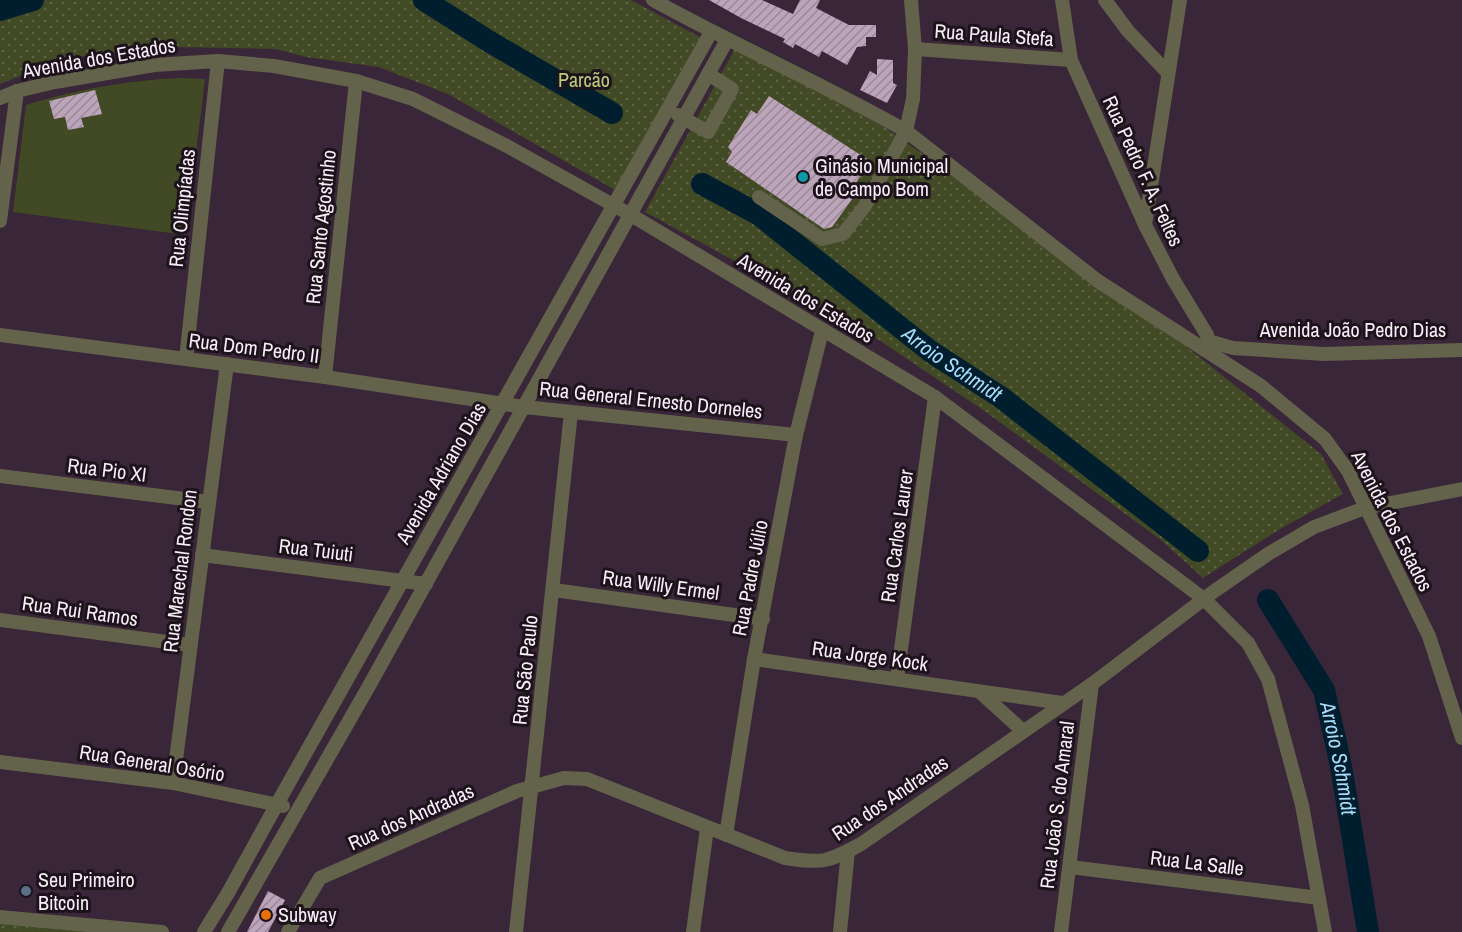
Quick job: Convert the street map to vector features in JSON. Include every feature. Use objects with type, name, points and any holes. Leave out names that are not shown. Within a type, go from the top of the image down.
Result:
[{"type":"street","name":"Avenida dos Estados","points":[[653,0],[906,131],[1098,281],[1206,345],[1261,386],[1325,440],[1348,471],[1429,636],[1462,738]]},
{"type":"street","points":[[759,197],[822,239],[843,234],[865,206],[906,131],[913,99],[915,49],[911,0]]},
{"type":"street","name":"Rua Pedro F. A. Feltes","points":[[1062,0],[1071,60],[1145,225],[1173,279],[1207,335],[1206,345]]},
{"type":"street","points":[[1105,0],[1128,31],[1168,73]]},
{"type":"street","points":[[1145,225],[1180,0]]},
{"type":"street","name":"Avenida Adriano Dias","points":[[204,932],[711,32]]},
{"type":"street","name":"Avenida Adriano Dias","points":[[228,932],[426,584],[727,40]]},
{"type":"street","name":"Rua Paula Stefa","points":[[915,49],[1071,60]]},
{"type":"street","name":"Avenida dos Estados","points":[[0,98],[17,91],[55,82],[154,64],[218,61],[274,66],[356,81],[413,99],[507,146],[631,215],[935,397],[1204,600],[1248,643],[1268,679],[1302,805],[1325,932]]},
{"type":"street","name":"Rua Olimpíadas","points":[[186,359],[218,61]]},
{"type":"street","points":[[668,109],[708,132],[732,89],[708,74]]},
{"type":"street","name":"Rua Santo Agostinho","points":[[325,377],[356,81]]},
{"type":"street","points":[[0,221],[17,91]]},
{"type":"street","name":"Rua Padre Júlio","points":[[726,835],[754,660],[796,435],[822,331]]},
{"type":"street","name":"Rua Dom Pedro II","points":[[0,335],[325,377],[503,404]]},
{"type":"street","name":"Avenida João Pedro Dias","points":[[1206,345],[1324,354],[1462,350]]},
{"type":"street","name":"Rua Marechal Rondon","points":[[172,783],[226,364]]},
{"type":"street","name":"Rua Carlos Laurer","points":[[897,679],[935,397]]},
{"type":"street","name":"Rua General Ernesto Dorneles","points":[[503,404],[796,435]]},
{"type":"street","name":"Rua São Paulo","points":[[516,932],[554,590],[571,412]]},
{"type":"street","name":"Rua Pio XI","points":[[0,476],[209,502]]},
{"type":"street","name":"Rua dos Andradas","points":[[288,932],[320,878],[517,791],[564,778],[586,779],[785,858],[814,862],[836,858],[1092,684],[1268,554],[1314,526],[1365,508],[1462,489]]},
{"type":"street","name":"Rua Tuiuti","points":[[202,555],[426,584]]},
{"type":"street","name":"Rua Willy Ermel","points":[[554,590],[763,619]]},
{"type":"street","name":"Rua Rui Ramos","points":[[0,620],[190,645]]},
{"type":"street","name":"Rua Jorge Kock","points":[[754,660],[1062,703]]},
{"type":"street","name":"Rua João S. do Amaral","points":[[1061,932],[1092,684]]},
{"type":"street","points":[[980,692],[1023,731]]},
{"type":"street","name":"Rua General Osório","points":[[0,762],[172,783],[277,804],[296,812]]},
{"type":"street","points":[[693,932],[707,828]]},
{"type":"street","points":[[840,932],[848,851]]},
{"type":"street","name":"Rua La Salle","points":[[1070,867],[1319,898]]},
{"type":"street","points":[[0,917],[162,932]]},
{"type":"green space","name":"Parcão","points":[[0,0],[631,0],[700,37],[615,190],[450,95],[379,67],[306,57],[276,49],[176,47],[66,58],[0,84]]},
{"type":"green space","points":[[736,47],[883,126],[993,204],[1104,293],[1158,324],[1321,454],[1343,494],[1280,529],[1203,578],[1161,540],[986,412],[876,338],[645,212]]},
{"type":"green space","points":[[180,78],[205,79],[186,235],[13,212],[26,105],[102,87]]},
{"type":"green space","points":[[0,923],[87,932],[0,932]]},
{"type":"building","points":[[709,0],[762,0],[793,14],[800,0],[820,0],[816,8],[849,25],[876,25],[876,37],[866,37],[866,46],[857,47],[847,65],[822,51],[819,57],[795,44],[793,48],[783,42],[785,39]]},
{"type":"building","points":[[877,59],[893,60],[893,83],[897,85],[887,103],[860,90],[870,71],[877,75]]},
{"type":"building","points":[[95,90],[102,114],[81,118],[84,127],[68,130],[65,117],[54,119],[49,101]]},
{"type":"building","name":"Ginásio Municipal de Campo Bom","points":[[769,96],[870,161],[850,192],[853,198],[832,227],[824,229],[726,162],[732,152],[728,147],[751,110],[757,114]]},
{"type":"building","name":"Subway","points":[[268,891],[285,900],[268,932],[247,932]]},
{"type":"waterway","name":"Arroio Schmidt","points":[[0,10],[33,0]]},
{"type":"waterway","name":"Arroio Schmidt","points":[[424,0],[490,42],[612,113]]},
{"type":"waterway","points":[[443,0],[450,17]]},
{"type":"waterway","name":"Arroio Schmidt","points":[[702,184],[758,214],[930,351],[1002,398],[1198,551]]},
{"type":"waterway","name":"Arroio Schmidt","points":[[1268,600],[1324,690],[1341,766],[1368,932]]},
{"type":"place","name":"Ginásio Municipal de Campo Bom","points":[[803,177]]},
{"type":"place","name":"Seu Primeiro Bitcoin","points":[[26,891]]},
{"type":"place","name":"Subway","points":[[266,915]]}]
